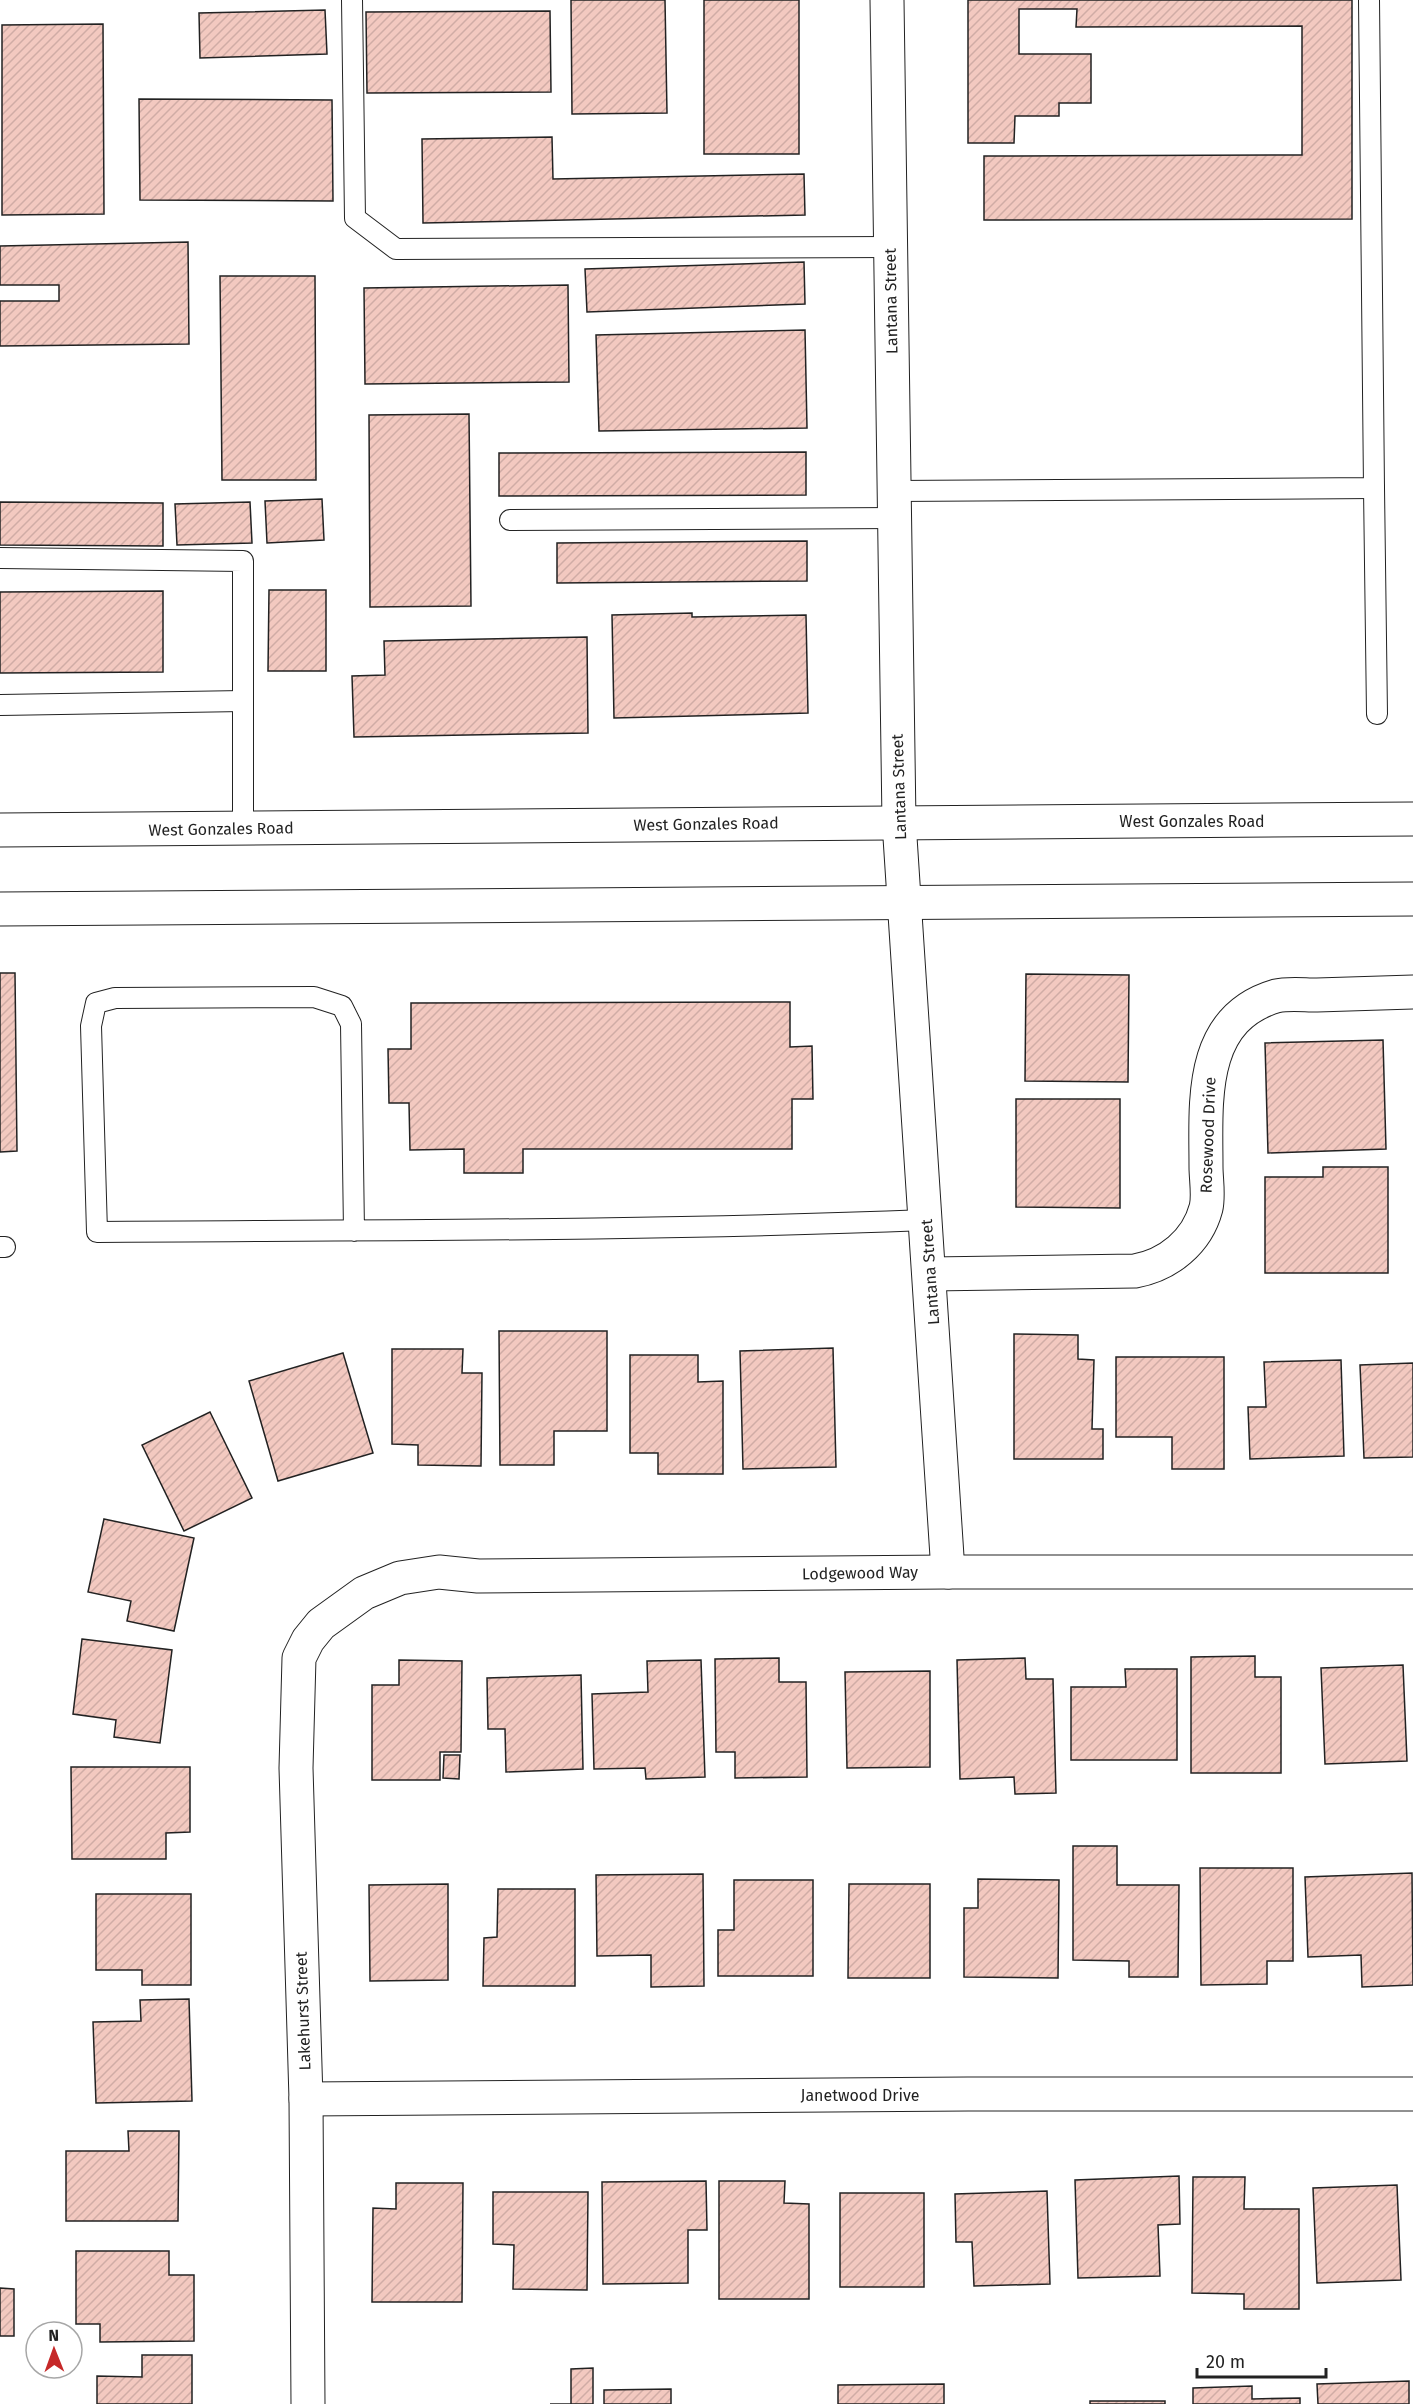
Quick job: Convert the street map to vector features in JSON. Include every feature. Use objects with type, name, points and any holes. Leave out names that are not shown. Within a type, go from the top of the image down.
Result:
[{"type":"street","name":"Lantana Street","points":[[887,0],[899,822],[948,1572]]},
{"type":"street","name":"West Gonzales Road","points":[[0,830],[1413,819]]},
{"type":"street","points":[[0,909],[1413,899]]},
{"type":"street","name":"Rosewood Drive","points":[[930,1274],[1135,1271],[1148,1269],[1175,1256],[1195,1234],[1206,1207],[1206,1092],[1209,1072],[1223,1035],[1243,1011],[1277,996],[1413,992]]},
{"type":"street","name":"Lodgewood Way","points":[[321,1624],[364,1593],[400,1578],[439,1572],[478,1576],[948,1572],[1413,1572]]},
{"type":"street","name":"Lakehurst Street","points":[[308,2404],[306,2099],[296,1780],[299,1658],[308,1640],[321,1624]]},
{"type":"street","name":"Janetwood Drive","points":[[306,2099],[956,2094],[1413,2094]]},
{"type":"lane","points":[[352,0],[355,218],[396,249],[890,247]]},
{"type":"lane","points":[[1369,0],[1377,714]]},
{"type":"lane","points":[[510,520],[1374,488]]},
{"type":"lane","points":[[0,558],[243,561],[243,828]]},
{"type":"lane","points":[[0,705],[243,701]]},
{"type":"lane","points":[[354,1231],[351,1024],[342,1006],[315,997],[115,998],[96,1003],[91,1026],[97,1232],[354,1231],[725,1227],[926,1220]]},
{"type":"building","points":[[571,0],[665,0],[667,113],[572,114]]},
{"type":"building","points":[[704,0],[799,0],[799,154],[704,154]]},
{"type":"building","points":[[968,0],[1352,0],[1352,219],[984,220],[984,156],[1302,155],[1302,26],[1076,27],[1077,9],[1019,9],[1019,54],[1091,54],[1091,103],[1059,103],[1059,116],[1015,116],[1014,143],[968,143]]},
{"type":"building","points":[[325,10],[327,54],[200,58],[199,13]]},
{"type":"building","points":[[550,11],[551,92],[367,93],[366,12]]},
{"type":"building","points":[[103,24],[104,214],[2,215],[2,25]]},
{"type":"building","points":[[139,99],[332,100],[333,201],[140,200]]},
{"type":"building","points":[[552,137],[553,179],[804,174],[805,215],[423,223],[422,139]]},
{"type":"building","points":[[188,242],[189,344],[0,346],[0,301],[59,301],[59,285],[0,285],[0,246]]},
{"type":"building","points":[[804,262],[805,304],[587,312],[585,269]]},
{"type":"building","points":[[220,276],[315,276],[316,480],[222,480]]},
{"type":"building","points":[[568,285],[569,382],[365,384],[364,288]]},
{"type":"building","points":[[805,330],[807,428],[599,431],[596,335]]},
{"type":"building","points":[[469,414],[471,606],[370,607],[369,415]]},
{"type":"building","points":[[806,452],[806,495],[499,496],[499,453]]},
{"type":"building","points":[[322,499],[324,540],[267,543],[265,501]]},
{"type":"building","points":[[0,502],[163,503],[163,546],[0,545]]},
{"type":"building","points":[[250,502],[252,543],[177,545],[175,504]]},
{"type":"building","points":[[807,541],[807,581],[557,583],[557,543]]},
{"type":"building","points":[[269,590],[326,590],[326,671],[268,671]]},
{"type":"building","points":[[163,591],[163,672],[0,673],[0,592]]},
{"type":"building","points":[[692,613],[692,617],[806,615],[808,713],[614,718],[612,615]]},
{"type":"building","points":[[587,637],[588,733],[354,737],[352,676],[385,675],[384,641]]},
{"type":"building","points":[[0,973],[15,973],[17,1151],[0,1152]]},
{"type":"building","points":[[1026,974],[1129,975],[1128,1082],[1025,1081]]},
{"type":"building","points":[[790,1002],[790,1047],[812,1046],[813,1099],[792,1099],[792,1149],[523,1149],[523,1173],[464,1173],[464,1149],[410,1150],[409,1103],[389,1103],[388,1049],[411,1049],[411,1003]]},
{"type":"building","points":[[1383,1040],[1386,1149],[1268,1153],[1265,1043]]},
{"type":"building","points":[[1016,1099],[1120,1099],[1120,1208],[1016,1207]]},
{"type":"building","points":[[1323,1167],[1388,1167],[1388,1273],[1265,1273],[1265,1177],[1323,1177]]},
{"type":"building","points":[[499,1331],[607,1331],[607,1431],[554,1431],[554,1465],[500,1465]]},
{"type":"building","points":[[1014,1334],[1078,1335],[1078,1359],[1094,1360],[1092,1429],[1103,1429],[1103,1459],[1014,1459]]},
{"type":"building","points":[[833,1348],[836,1467],[743,1469],[740,1351]]},
{"type":"building","points":[[392,1349],[463,1349],[462,1373],[482,1373],[481,1466],[418,1465],[418,1445],[392,1444]]},
{"type":"building","points":[[343,1353],[373,1453],[278,1481],[249,1381]]},
{"type":"building","points":[[630,1355],[698,1355],[698,1382],[723,1381],[723,1474],[658,1474],[658,1453],[630,1453]]},
{"type":"building","points":[[1116,1357],[1224,1357],[1224,1469],[1172,1469],[1172,1437],[1116,1437]]},
{"type":"building","points":[[1341,1360],[1344,1456],[1250,1459],[1248,1407],[1266,1407],[1264,1362]]},
{"type":"building","points":[[1413,1363],[1413,1457],[1364,1458],[1360,1365]]},
{"type":"building","points":[[210,1412],[252,1498],[184,1531],[142,1445]]},
{"type":"building","points":[[104,1519],[194,1538],[174,1631],[127,1621],[131,1601],[88,1592]]},
{"type":"building","points":[[82,1639],[172,1650],[160,1743],[114,1737],[116,1720],[73,1714]]},
{"type":"building","points":[[1255,1656],[1255,1677],[1281,1677],[1281,1773],[1191,1773],[1191,1657]]},
{"type":"building","points":[[779,1658],[779,1682],[806,1682],[807,1777],[735,1778],[735,1752],[716,1752],[715,1659]]},
{"type":"building","points":[[1025,1658],[1026,1679],[1053,1679],[1056,1793],[1015,1794],[1014,1777],[960,1779],[957,1660]]},
{"type":"building","points":[[399,1660],[462,1661],[461,1752],[440,1752],[440,1780],[372,1780],[372,1685],[399,1685]]},
{"type":"building","points":[[701,1660],[705,1777],[646,1779],[645,1768],[594,1769],[592,1694],[648,1692],[647,1661]]},
{"type":"building","points":[[1403,1665],[1407,1761],[1325,1764],[1321,1668]]},
{"type":"building","points":[[1125,1669],[1177,1669],[1177,1760],[1071,1760],[1071,1687],[1126,1687]]},
{"type":"building","points":[[930,1671],[930,1767],[847,1768],[845,1672]]},
{"type":"building","points":[[581,1675],[583,1769],[506,1772],[505,1729],[488,1729],[487,1678]]},
{"type":"building","points":[[444,1755],[460,1755],[459,1779],[443,1778]]},
{"type":"building","points":[[71,1767],[190,1767],[190,1832],[166,1833],[166,1859],[72,1859]]},
{"type":"building","points":[[1073,1846],[1117,1846],[1117,1885],[1179,1885],[1178,1977],[1129,1977],[1129,1961],[1073,1960]]},
{"type":"building","points":[[1200,1868],[1293,1868],[1293,1961],[1267,1961],[1267,1984],[1201,1985]]},
{"type":"building","points":[[1412,1873],[1413,1985],[1362,1987],[1361,1955],[1308,1957],[1305,1877]]},
{"type":"building","points":[[703,1874],[704,1986],[651,1987],[651,1955],[597,1956],[596,1875]]},
{"type":"building","points":[[978,1879],[1059,1880],[1058,1978],[964,1977],[964,1908],[978,1908]]},
{"type":"building","points":[[734,1880],[813,1880],[813,1976],[718,1976],[718,1930],[734,1930]]},
{"type":"building","points":[[448,1884],[448,1980],[370,1981],[369,1885]]},
{"type":"building","points":[[849,1884],[930,1884],[930,1978],[848,1978]]},
{"type":"building","points":[[498,1889],[575,1889],[575,1986],[483,1986],[484,1938],[497,1937]]},
{"type":"building","points":[[96,1894],[191,1894],[191,1985],[142,1985],[142,1970],[96,1970]]},
{"type":"building","points":[[189,1999],[192,2101],[96,2103],[93,2022],[141,2021],[140,2000]]},
{"type":"building","points":[[128,2131],[179,2131],[178,2221],[66,2221],[66,2151],[129,2151]]},
{"type":"building","points":[[1179,2176],[1180,2224],[1158,2225],[1160,2276],[1078,2278],[1075,2180]]},
{"type":"building","points":[[1193,2177],[1245,2177],[1244,2209],[1299,2209],[1299,2309],[1244,2309],[1244,2294],[1192,2293]]},
{"type":"building","points":[[706,2181],[707,2230],[688,2230],[688,2283],[603,2284],[602,2182]]},
{"type":"building","points":[[719,2181],[785,2181],[784,2203],[809,2204],[809,2299],[719,2299]]},
{"type":"building","points":[[396,2183],[463,2183],[462,2302],[372,2302],[373,2208],[396,2209]]},
{"type":"building","points":[[1397,2185],[1401,2280],[1317,2283],[1313,2188]]},
{"type":"building","points":[[1047,2191],[1050,2284],[974,2286],[972,2242],[956,2242],[955,2194]]},
{"type":"building","points":[[493,2192],[588,2192],[587,2290],[513,2289],[514,2245],[493,2244]]},
{"type":"building","points":[[840,2193],[924,2193],[924,2287],[840,2287]]},
{"type":"building","points":[[76,2251],[169,2251],[169,2275],[194,2275],[194,2341],[100,2342],[100,2324],[84,2324],[84,2320],[76,2320]]},
{"type":"building","points":[[0,2288],[14,2289],[14,2336],[0,2336]]},
{"type":"building","points":[[142,2355],[192,2355],[192,2404],[97,2404],[97,2376],[142,2377]]},
{"type":"building","points":[[593,2368],[593,2404],[571,2404],[571,2369]]},
{"type":"building","points":[[1409,2381],[1409,2404],[1318,2404],[1317,2384]]},
{"type":"building","points":[[944,2384],[944,2404],[838,2404],[838,2385]]},
{"type":"building","points":[[1252,2386],[1252,2399],[1300,2398],[1300,2404],[1193,2404],[1193,2388]]},
{"type":"building","points":[[671,2389],[671,2404],[604,2404],[604,2390]]},
{"type":"building","points":[[1090,2401],[1165,2401],[1165,2404],[1090,2404]]}]
